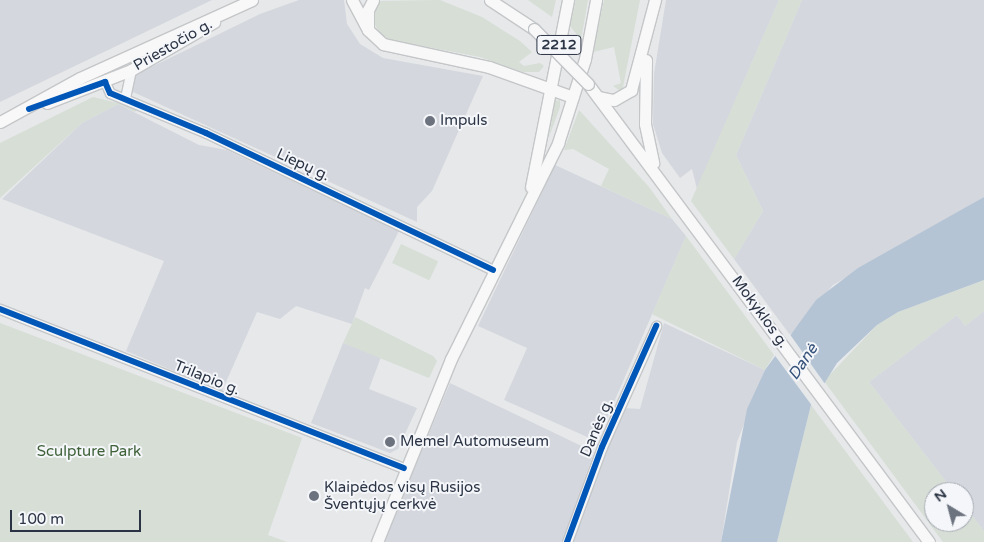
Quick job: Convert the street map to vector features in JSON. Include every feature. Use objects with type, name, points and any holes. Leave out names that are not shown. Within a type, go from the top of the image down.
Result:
[{"type":"main road","name":"Priestočio g.","points":[[29,109],[99,69],[252,0]]},
{"type":"main road","points":[[352,0],[368,30],[392,47],[489,67],[573,97]]},
{"type":"main road","points":[[368,30],[368,10],[374,0]]},
{"type":"main road","name":"Mokyklos g.","points":[[490,0],[534,30],[588,84],[654,167],[929,542]]},
{"type":"main road","name":"2212","points":[[377,542],[404,468],[530,194],[568,0]]},
{"type":"main road","points":[[530,194],[558,143],[573,97],[596,0]]},
{"type":"main road","points":[[598,97],[614,100],[631,90],[646,46],[655,0]]},
{"type":"main road","name":"Priestočio g.","points":[[0,122],[29,109],[105,82],[130,70],[240,6]]},
{"type":"main road","points":[[646,46],[645,124],[654,167]]},
{"type":"main road","points":[[99,69],[105,82]]},
{"type":"street","points":[[125,98],[130,70]]},
{"type":"street","name":"Liepų g.","points":[[105,82],[110,93],[125,98],[494,270]]},
{"type":"street","name":"Trilapio g.","points":[[0,309],[404,468]]},
{"type":"street","name":"Danės g.","points":[[567,542],[602,447],[656,326]]},
{"type":"shaded area","points":[[0,0],[212,0],[0,102]]},
{"type":"shaded area","points":[[299,0],[344,0],[347,24],[360,44],[383,58],[483,76],[432,191],[417,207],[417,222],[131,91],[135,75],[260,14]]},
{"type":"shaded area","points":[[666,0],[779,0],[697,189],[692,169],[680,178],[662,153],[653,124],[654,74]]},
{"type":"shaded area","points":[[802,0],[984,0],[984,197],[833,285],[790,335],[734,259],[763,211],[736,155]]},
{"type":"shaded area","points":[[118,104],[199,145],[227,150],[399,231],[369,290],[365,288],[352,324],[296,306],[280,319],[257,312],[222,391],[126,351],[164,261],[2,199],[82,123]]},
{"type":"shaded area","points":[[555,165],[672,219],[686,236],[598,439],[594,440],[504,400],[527,348],[478,326]]},
{"type":"shaded area","points":[[984,311],[984,531],[974,518],[974,482],[946,482],[869,382],[957,315],[965,326]]},
{"type":"shaded area","points":[[664,323],[765,370],[737,442],[721,542],[573,542],[623,408],[640,409]]},
{"type":"shaded area","points":[[343,343],[381,357],[369,389],[417,408],[398,449],[390,453],[311,423]]},
{"type":"shaded area","points":[[450,383],[594,452],[563,542],[384,542]]},
{"type":"green space","points":[[440,0],[482,17],[520,41],[532,52],[519,62],[524,66],[540,63],[544,66],[539,72],[523,72],[480,57],[391,40],[380,34],[373,21],[377,1]]},
{"type":"green space","points":[[528,0],[556,0],[552,17]]},
{"type":"green space","points":[[576,0],[588,0],[581,40],[570,26]]},
{"type":"green space","points":[[604,0],[640,0],[622,92],[613,86],[621,83],[614,47],[593,52]]},
{"type":"green space","points":[[779,0],[802,0],[736,155],[763,211],[734,259],[691,201]]},
{"type":"green space","points":[[93,97],[138,108],[135,112],[118,104],[82,123],[0,198],[0,143]]},
{"type":"green space","points":[[560,100],[560,107],[549,137],[555,101]]},
{"type":"green space","points":[[579,110],[649,187],[672,219],[601,186],[609,169],[573,149],[564,150]]},
{"type":"green space","points":[[686,236],[774,355],[765,370],[652,314]]},
{"type":"green space","points":[[401,244],[438,261],[429,280],[392,263]]},
{"type":"green space","points":[[984,280],[984,311],[965,326],[957,315],[869,382],[946,482],[924,482],[924,516],[824,381],[877,325],[898,312]]},
{"type":"green space","points":[[355,317],[433,356],[437,361],[429,378],[343,343]]},
{"type":"green space","name":"Sculpture Park","points":[[0,323],[302,438],[268,535],[287,542],[0,542]]},
{"type":"green space","points":[[811,405],[913,542],[777,542]]},
{"type":"green space","points":[[974,518],[984,531],[984,542],[943,542],[936,532],[974,532]]},
{"type":"water","name":"Danė","points":[[984,197],[984,280],[898,312],[877,325],[837,363],[811,405],[777,542],[721,542],[747,409],[765,370],[816,300],[858,268]]},
{"type":"pier","points":[[789,333],[825,384],[813,407],[773,353]]},
{"type":"cycle path","points":[[29,109],[105,82],[110,93],[206,133],[493,270]]},
{"type":"cycle path","points":[[0,309],[404,468]]},
{"type":"cycle path","points":[[567,542],[602,447],[656,326]]},
{"type":"place","name":"Impuls","points":[[430,121]]},
{"type":"place","name":"Memel Automuseum","points":[[390,442]]},
{"type":"place","name":"Klaipėdos visų Rusijos Šventųjų cerkvė","points":[[314,496]]}]
